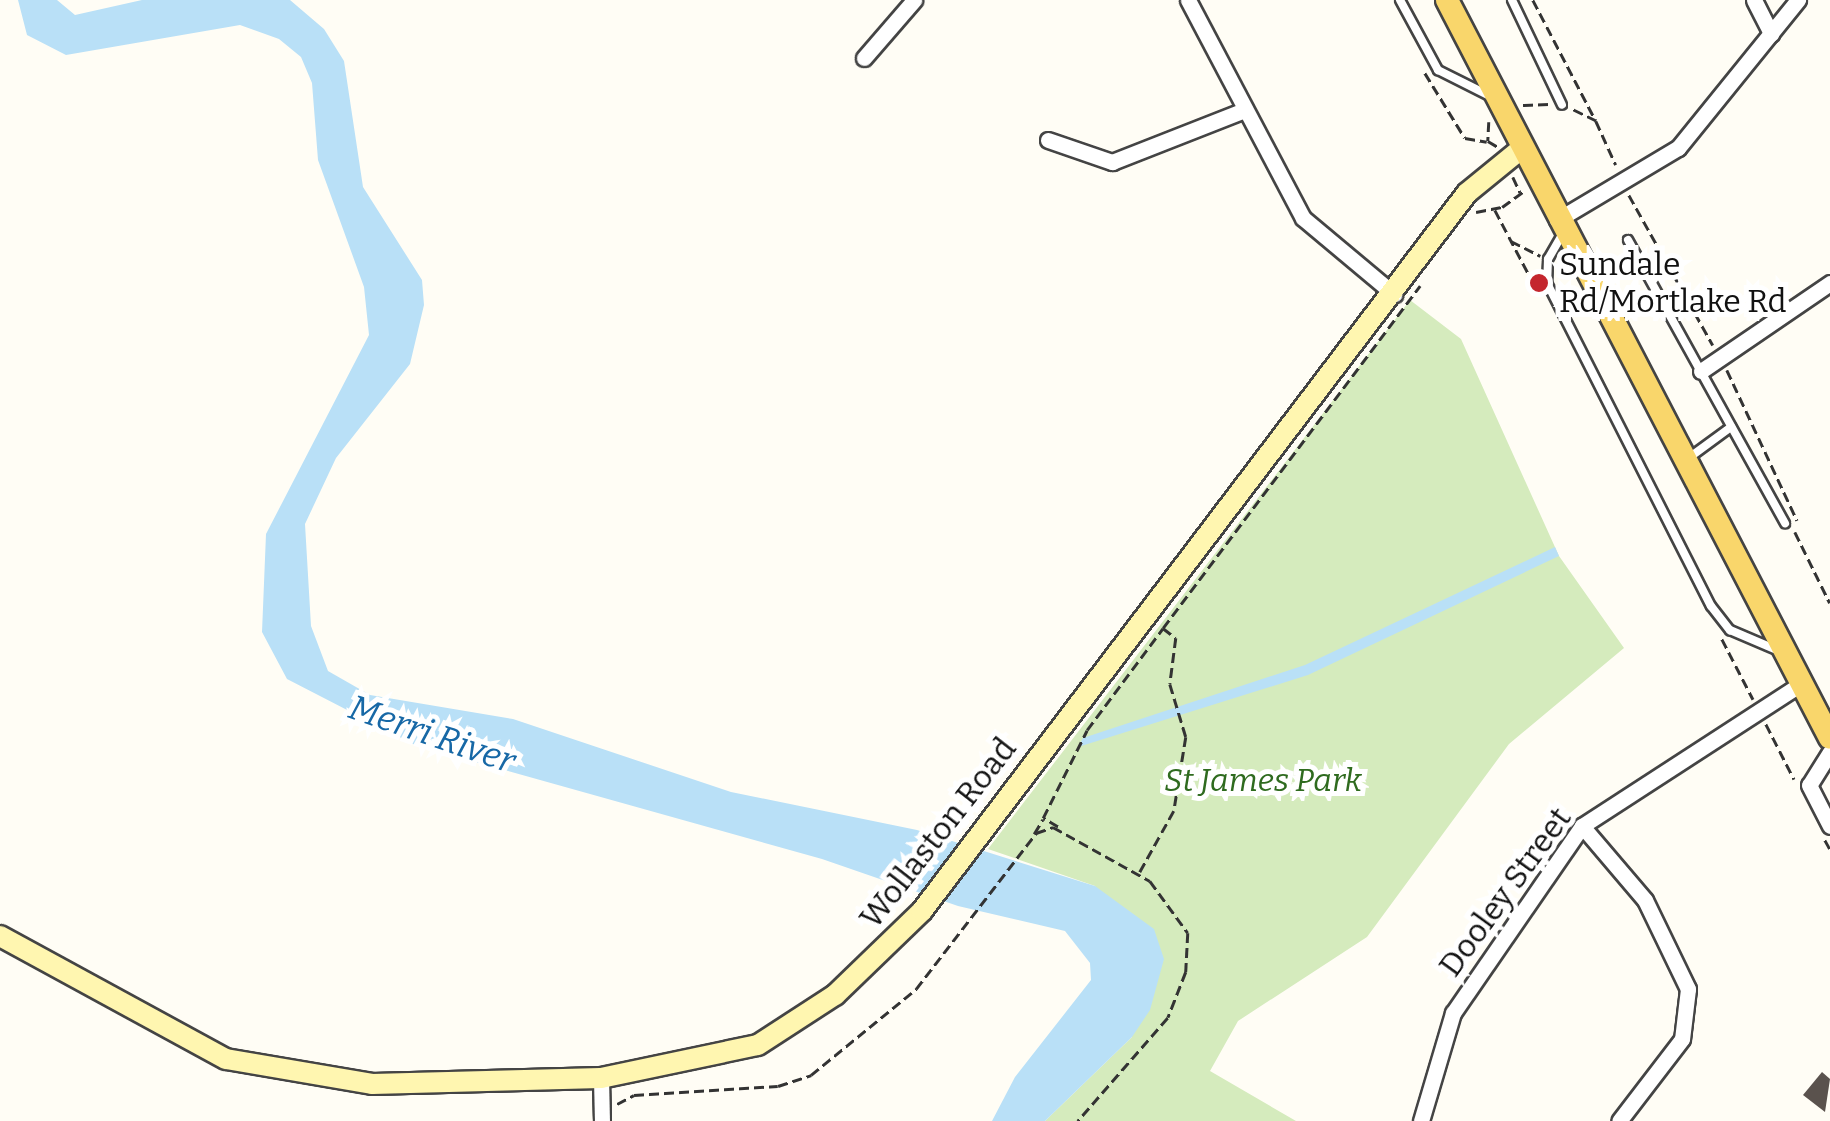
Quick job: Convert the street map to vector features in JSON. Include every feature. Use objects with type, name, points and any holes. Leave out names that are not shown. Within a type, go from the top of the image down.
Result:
[{"type":"main road","points":[[1446,0],[1500,106],[1512,154],[1529,187],[1560,226],[1830,738]]},
{"type":"street","points":[[864,58],[914,0]]},
{"type":"street","points":[[1188,0],[1314,235],[1394,294]]},
{"type":"street","points":[[1754,0],[1770,34]]},
{"type":"street","points":[[1560,226],[1678,148],[1798,0]]},
{"type":"street","points":[[1048,140],[1112,162],[1246,110]]},
{"type":"street","name":"Wollaston Road","points":[[0,936],[226,1059],[372,1084],[600,1078],[758,1046],[836,994],[922,911],[1467,193],[1512,154]]},
{"type":"street","points":[[1701,371],[1830,283]]},
{"type":"street","name":"Dooley Street","points":[[1421,1121],[1452,1013],[1582,826],[1802,683]]},
{"type":"street","points":[[1830,752],[1809,784],[1830,826]]},
{"type":"street","points":[[1582,826],[1645,900],[1688,989],[1682,1039],[1618,1121]]},
{"type":"street","points":[[600,1078],[601,1114]]},
{"type":"lane","points":[[1400,0],[1438,70],[1500,106]]},
{"type":"lane","points":[[1512,0],[1562,105]]},
{"type":"lane","points":[[1560,226],[1548,259],[1547,283],[1712,606],[1730,630],[1786,652]]},
{"type":"lane","points":[[1628,240],[1786,523]]},
{"type":"lane","points":[[1684,461],[1731,427]]},
{"type":"path","points":[[1475,213],[1495,210],[1529,187],[1512,154],[1488,141],[1488,122],[1500,106],[1562,105],[1596,121],[1533,0]]},
{"type":"path","points":[[1495,210],[1510,240],[1548,259]]},
{"type":"path","points":[[601,1114],[634,1095],[778,1086],[811,1075],[916,990],[1028,844],[1087,730],[1430,272]]},
{"type":"path","points":[[1140,874],[1174,811],[1183,724],[1170,684],[1176,638],[1163,628]]},
{"type":"path","points":[[1043,818],[1140,874],[1178,910],[1188,933],[1186,972],[1168,1018],[1078,1121]]},
{"type":"path","points":[[1028,844],[1044,828],[1063,830]]},
{"type":"green space","name":"St James Park","points":[[1410,300],[1461,339],[1559,556],[1624,648],[1509,744],[1367,937],[1238,1021],[1210,1071],[1296,1121],[1045,1121],[1132,1037],[1095,886],[988,849]]},
{"type":"water","name":"Merri River","points":[[18,0],[57,0],[75,15],[142,0],[290,0],[324,29],[344,61],[363,187],[422,280],[424,305],[410,364],[336,458],[305,524],[311,626],[328,671],[370,695],[513,719],[731,792],[917,830],[1095,886],[1154,929],[1164,959],[1150,1010],[1132,1037],[1045,1121],[992,1121],[1015,1077],[1091,980],[1090,963],[1065,931],[958,906],[822,859],[415,745],[287,679],[262,632],[266,534],[369,335],[364,287],[318,160],[312,83],[301,57],[279,39],[240,25],[66,55],[27,35]]},
{"type":"water","points":[[1555,547],[1559,556],[1308,675],[1078,747],[1083,738],[1305,665]]},
{"type":"building","points":[[1822,1072],[1830,1079],[1825,1112],[1803,1095]]},
{"type":"place","name":"Sundale Rd/Mortlake Rd","points":[[1539,283]]}]
